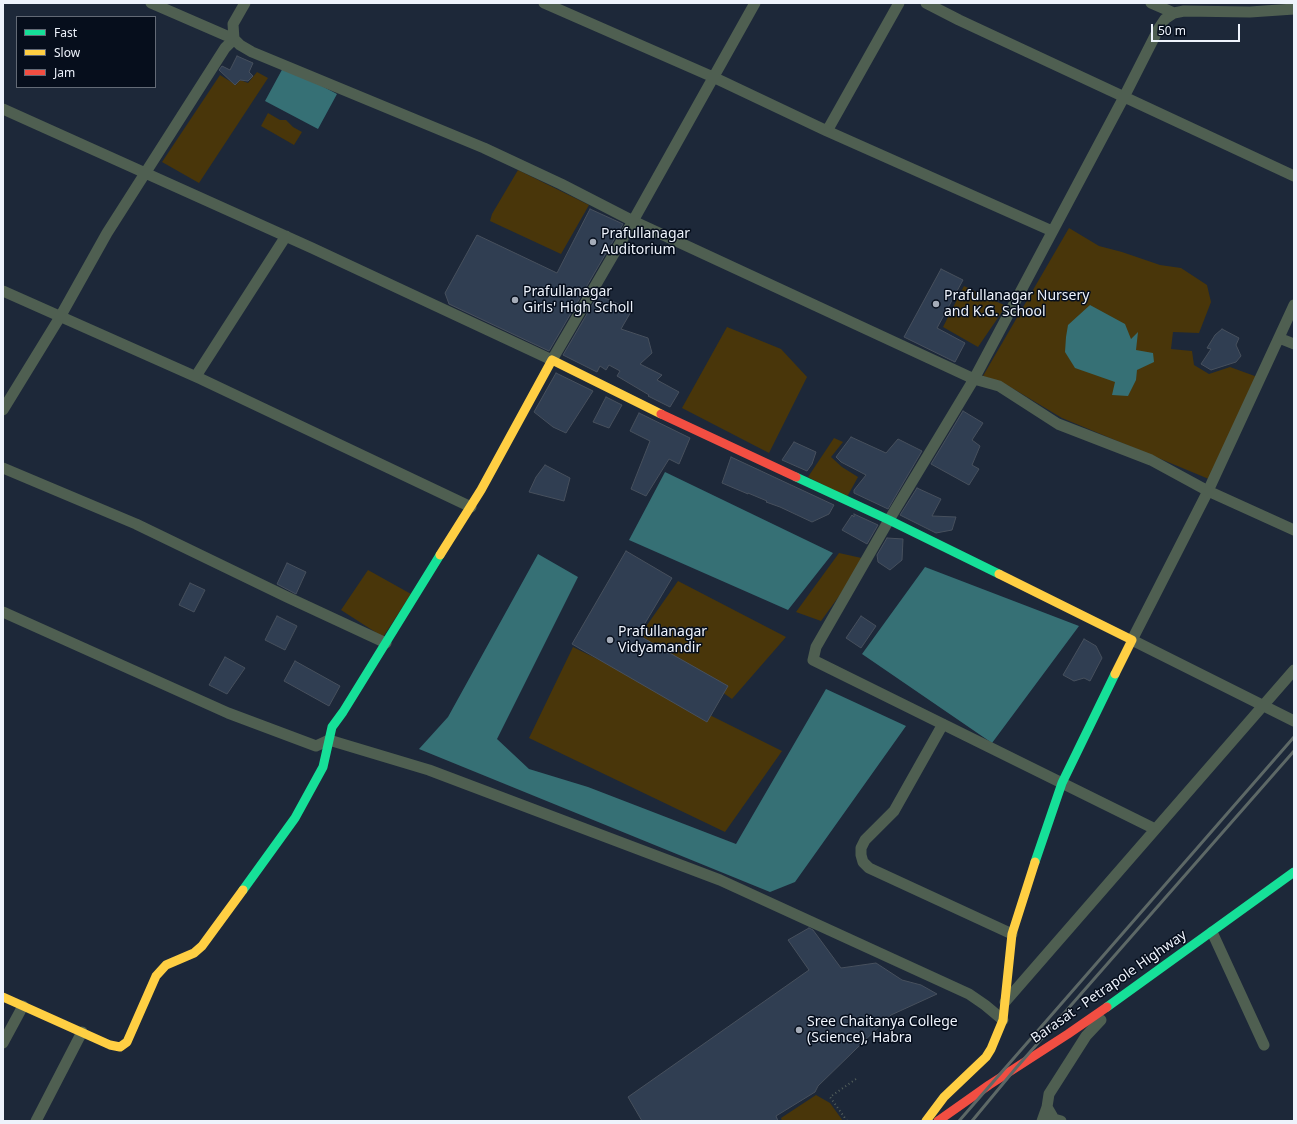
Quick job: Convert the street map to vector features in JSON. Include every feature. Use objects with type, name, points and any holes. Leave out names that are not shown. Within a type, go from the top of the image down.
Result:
[{"type":"main road","points":[[3,997],[110,1045],[120,1047],[127,1042],[156,976],[166,965],[194,954],[202,946],[295,818],[323,767],[332,727],[343,712],[471,507],[552,360],[666,416],[889,520],[1132,640],[1062,783],[1012,934],[1003,1020],[991,1050],[986,1057],[944,1097],[926,1121]]},
{"type":"main road","name":"Barasat - Petrapole Highway","points":[[938,1121],[989,1085],[1068,1034],[1127,993],[1294,872]]},
{"type":"street","points":[[151,3],[234,39],[240,45],[252,52],[484,148],[561,184],[633,221],[974,379],[999,386],[1058,424],[1151,460],[1208,491],[1294,530]]},
{"type":"street","points":[[3,410],[60,317],[107,233],[225,48],[234,39],[233,24],[245,3]]},
{"type":"street","points":[[544,3],[713,77],[827,131],[1052,231]]},
{"type":"street","points":[[3,109],[286,236],[552,360],[633,221],[755,3]]},
{"type":"street","points":[[827,131],[899,3]]},
{"type":"street","points":[[926,3],[959,20],[1294,176]]},
{"type":"street","points":[[1151,3],[1174,13]]},
{"type":"street","points":[[1155,829],[813,660],[816,647],[889,520],[974,379],[1165,19],[1174,13],[1184,11],[1249,8],[1294,9]]},
{"type":"street","points":[[196,376],[286,236]]},
{"type":"street","points":[[3,291],[196,376],[471,507]]},
{"type":"street","points":[[1294,306],[1208,491],[1132,640],[1294,721]]},
{"type":"street","points":[[1279,338],[1294,344]]},
{"type":"street","points":[[3,468],[136,524],[386,643]]},
{"type":"street","points":[[3,612],[228,713],[316,746],[329,740],[429,770],[720,880],[970,994],[1003,1020]]},
{"type":"street","points":[[1005,1002],[1294,670]]},
{"type":"street","points":[[943,724],[894,811],[865,840],[861,848],[863,862],[874,871],[1012,934]]},
{"type":"street","points":[[1212,932],[1264,1045]]},
{"type":"street","points":[[1041,1121],[1047,1107],[1049,1094],[1086,1036],[1127,993]]},
{"type":"street","points":[[3,1044],[23,1006]]},
{"type":"street","points":[[36,1121],[82,1032]]},
{"type":"street","points":[[1047,1107],[1054,1119],[1061,1121]]},
{"type":"path","points":[[847,1121],[830,1097],[856,1079]]},
{"type":"shaded area","points":[[284,66],[337,94],[318,129],[265,101]]},
{"type":"shaded area","points":[[257,72],[268,78],[199,183],[162,162],[220,75],[236,85],[240,80],[248,83]]},
{"type":"shaded area","points":[[268,113],[280,120],[286,120],[293,127],[302,132],[294,145],[261,126]]},
{"type":"shaded area","points":[[518,170],[589,205],[561,254],[490,221],[492,214]]},
{"type":"shaded area","points":[[1069,228],[1099,246],[1160,265],[1181,268],[1207,285],[1211,302],[1199,333],[1173,332],[1171,349],[1192,351],[1194,365],[1209,374],[1230,367],[1263,379],[1216,482],[1062,418],[1007,385],[983,376]]},
{"type":"shaded area","points":[[964,286],[1006,306],[978,347],[943,327]]},
{"type":"shaded area","points":[[1090,305],[1125,324],[1131,339],[1138,332],[1136,350],[1153,353],[1154,362],[1137,370],[1136,380],[1128,396],[1112,395],[1115,382],[1075,368],[1065,352],[1068,325]]},
{"type":"shaded area","points":[[727,327],[781,349],[807,377],[769,453],[682,408]]},
{"type":"shaded area","points":[[834,438],[843,442],[831,457],[842,467],[858,477],[847,497],[808,477]]},
{"type":"shaded area","points":[[665,472],[833,553],[788,610],[629,540]]},
{"type":"shaded area","points":[[839,553],[866,559],[821,621],[796,612]]},
{"type":"shaded area","points":[[538,554],[578,577],[497,739],[529,769],[588,787],[736,844],[826,689],[906,726],[795,882],[770,892],[419,749],[448,717]]},
{"type":"shaded area","points":[[925,567],[1079,626],[992,743],[862,654]]},
{"type":"shaded area","points":[[368,570],[411,594],[383,637],[341,610]]},
{"type":"shaded area","points":[[678,581],[786,637],[732,699],[640,635]]},
{"type":"shaded area","points":[[573,647],[782,751],[725,832],[529,738]]},
{"type":"shaded area","points":[[816,1095],[830,1103],[843,1121],[782,1121],[781,1118]]},
{"type":"building","points":[[237,56],[253,63],[249,72],[253,76],[248,81],[240,80],[235,85],[219,70],[222,66],[230,70]]},
{"type":"building","name":"Prafullanagar Girls' High Scholl","points":[[590,209],[623,224],[549,351],[449,304],[445,293],[477,235],[557,273]]},
{"type":"building","name":"Prafullanagar Nursery and K.G. School","points":[[941,269],[963,280],[937,328],[965,343],[955,362],[904,337]]},
{"type":"building","points":[[598,295],[632,310],[621,329],[648,338],[652,353],[640,364],[662,375],[657,380],[679,392],[670,407],[648,396],[649,395],[617,376],[620,371],[609,365],[606,370],[600,366],[597,372],[563,355]]},
{"type":"building","points":[[1222,329],[1239,338],[1236,345],[1241,356],[1236,362],[1211,370],[1201,364],[1211,349],[1207,348],[1215,335]]},
{"type":"building","points":[[556,373],[593,391],[566,433],[553,427],[534,412]]},
{"type":"building","points":[[606,397],[622,405],[609,428],[593,422]]},
{"type":"building","points":[[963,411],[983,423],[972,440],[980,446],[972,465],[979,469],[969,485],[931,464]]},
{"type":"building","points":[[639,413],[690,438],[679,464],[669,459],[646,496],[631,489],[650,441],[630,431]]},
{"type":"building","points":[[851,437],[886,453],[898,439],[922,451],[888,509],[854,493],[854,490],[866,475],[841,462],[836,457]]},
{"type":"building","points":[[794,442],[816,452],[812,464],[807,471],[782,460]]},
{"type":"building","points":[[731,457],[834,505],[829,514],[812,522],[766,502],[767,501],[722,483]]},
{"type":"building","points":[[545,465],[570,478],[564,501],[529,492],[536,477]]},
{"type":"building","points":[[917,488],[941,499],[932,516],[956,517],[952,530],[936,533],[900,515]]},
{"type":"building","points":[[854,514],[878,525],[867,544],[842,530],[852,515],[854,517]]},
{"type":"building","points":[[887,538],[903,539],[902,560],[890,570],[878,562],[877,555]]},
{"type":"building","name":"Prafullanagar Vidyamandir","points":[[626,551],[672,578],[638,635],[728,686],[707,722],[572,644]]},
{"type":"building","points":[[287,563],[306,572],[296,594],[277,584]]},
{"type":"building","points":[[190,583],[205,590],[194,612],[179,605]]},
{"type":"building","points":[[277,616],[297,626],[285,650],[265,640]]},
{"type":"building","points":[[861,616],[876,626],[861,648],[846,638]]},
{"type":"building","points":[[1084,639],[1096,646],[1102,658],[1090,681],[1084,678],[1074,681],[1063,675]]},
{"type":"building","points":[[225,657],[245,668],[227,694],[209,685]]},
{"type":"building","points":[[295,661],[340,686],[329,706],[284,681]]},
{"type":"building","name":"Sree Chaitanya College (Science), Habra","points":[[809,928],[813,930],[841,968],[876,963],[902,980],[921,985],[937,994],[891,1015],[818,1086],[815,1092],[776,1116],[778,1121],[642,1121],[628,1097],[809,970],[788,940]]},
{"type":"railway","points":[[959,1121],[1294,737]]},
{"type":"railway","points":[[972,1121],[1016,1068],[1294,751]]},
{"type":"traffic: fast","points":[[796,477],[889,520],[999,574]]},
{"type":"traffic: fast","points":[[243,890],[295,818],[323,767],[332,727],[343,712],[440,555]]},
{"type":"traffic: fast","points":[[1035,862],[1062,783],[1115,674]]},
{"type":"traffic: fast","points":[[1107,1007],[1294,872]]},
{"type":"traffic: slow","points":[[440,555],[481,490],[552,360],[661,414]]},
{"type":"traffic: slow","points":[[999,574],[1132,640],[1115,674]]},
{"type":"traffic: slow","points":[[926,1121],[944,1097],[986,1057],[991,1049],[1003,1020],[1012,934],[1035,862]]},
{"type":"traffic: slow","points":[[3,997],[110,1045],[120,1047],[127,1042],[156,976],[166,965],[194,953],[202,946],[243,890]]},
{"type":"traffic: jam","points":[[661,414],[796,477]]},
{"type":"traffic: jam","points":[[938,1121],[989,1085],[1107,1007]]},
{"type":"place","name":"Prafullanagar Auditorium","points":[[593,242]]},
{"type":"place","name":"Prafullanagar Girls' High Scholl","points":[[515,300]]},
{"type":"place","name":"Prafullanagar Nursery and K.G. School","points":[[936,304]]},
{"type":"place","name":"Prafullanagar Vidyamandir","points":[[610,640]]},
{"type":"place","name":"Sree Chaitanya College (Science), Habra","points":[[799,1030]]}]
